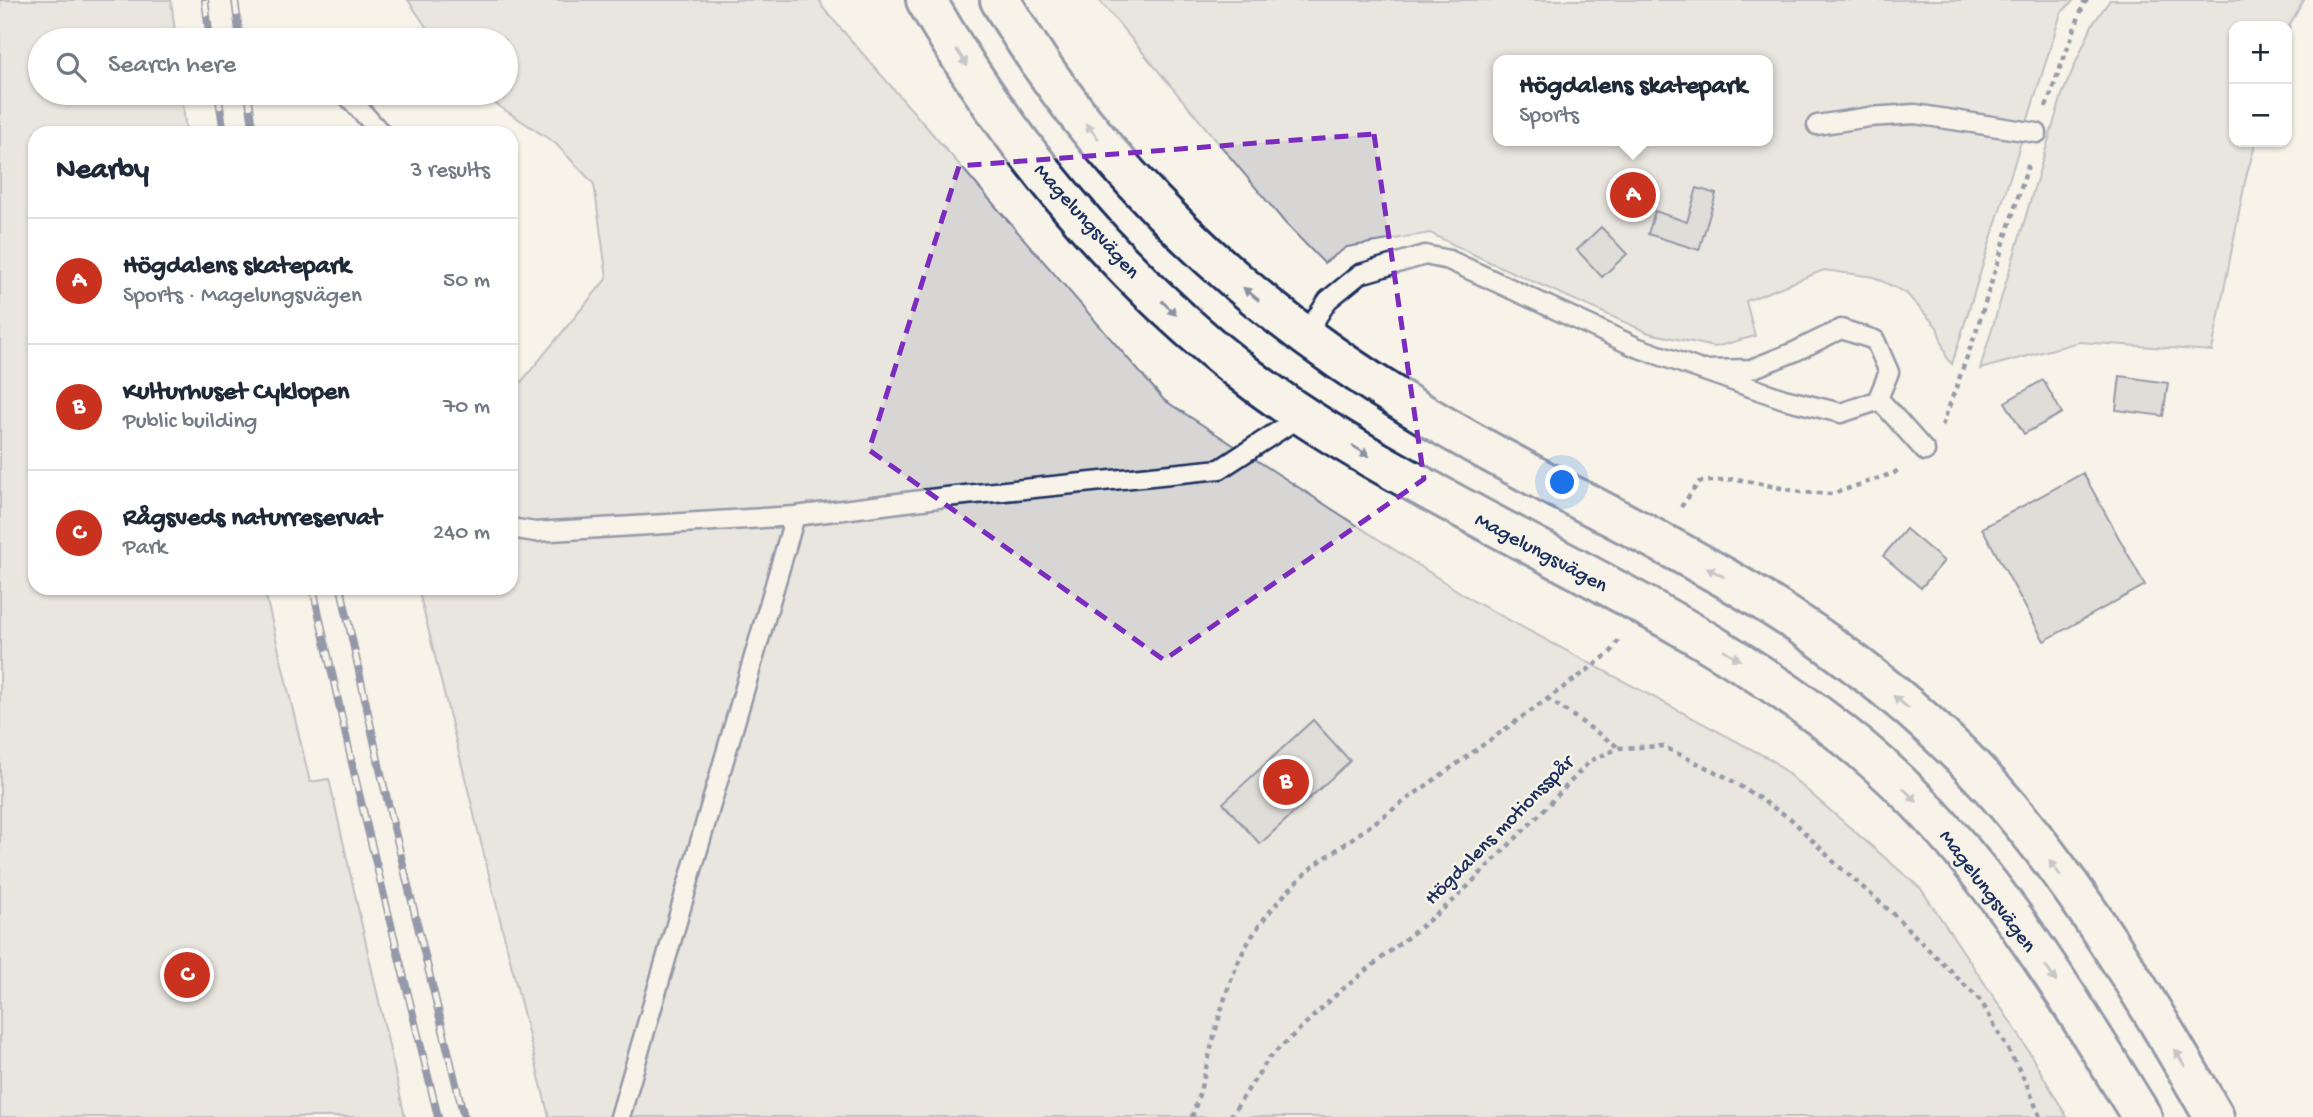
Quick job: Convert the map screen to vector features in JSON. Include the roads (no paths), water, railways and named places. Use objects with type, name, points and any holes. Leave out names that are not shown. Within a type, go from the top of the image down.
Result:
[{"type":"main road","name":"Magelungsvägen","points":[[926,0],[978,83],[1065,200],[1122,263],[1182,320],[1248,376],[1303,415],[1431,492],[1727,652],[1807,707],[1863,751],[1914,798],[1962,849],[1999,897],[2142,1117]]},
{"type":"main road","points":[[1000,0],[1087,126],[1130,177],[1182,232],[1230,277],[1304,337],[1410,407],[1663,543],[1796,620],[1857,665],[1941,735],[1993,789],[2038,843],[2143,996],[2214,1117]]},
{"type":"lane","points":[[356,105],[376,126]]},
{"type":"lane","points":[[1817,125],[1869,117],[1916,114],[2037,133]]},
{"type":"lane","points":[[1304,337],[1328,300],[1360,274],[1425,255],[1449,260],[1636,347],[1784,399],[1841,413],[1877,401],[1889,372],[1875,340],[1841,329],[1751,369],[1705,370]]},
{"type":"lane","points":[[1878,398],[1925,451]]},
{"type":"lane","points":[[518,529],[535,533],[794,516],[946,496],[1220,469],[1303,415]]},
{"type":"lane","points":[[620,1117],[794,516]]},
{"type":"railway","points":[[205,0],[208,28]]},
{"type":"railway","points":[[235,0],[238,28]]},
{"type":"railway","points":[[220,105],[223,126]]},
{"type":"railway","points":[[250,105],[253,126]]},
{"type":"railway","points":[[315,595],[356,781],[438,1117]]},
{"type":"railway","points":[[343,595],[382,778],[464,1117]]},
{"type":"place","name":"Högdalens skatepark","points":[[1633,195]]},
{"type":"place","name":"Kulturhuset Cyklopen","points":[[1286,782]]},
{"type":"place","name":"Rågsveds naturreservat","points":[[187,975]]}]
